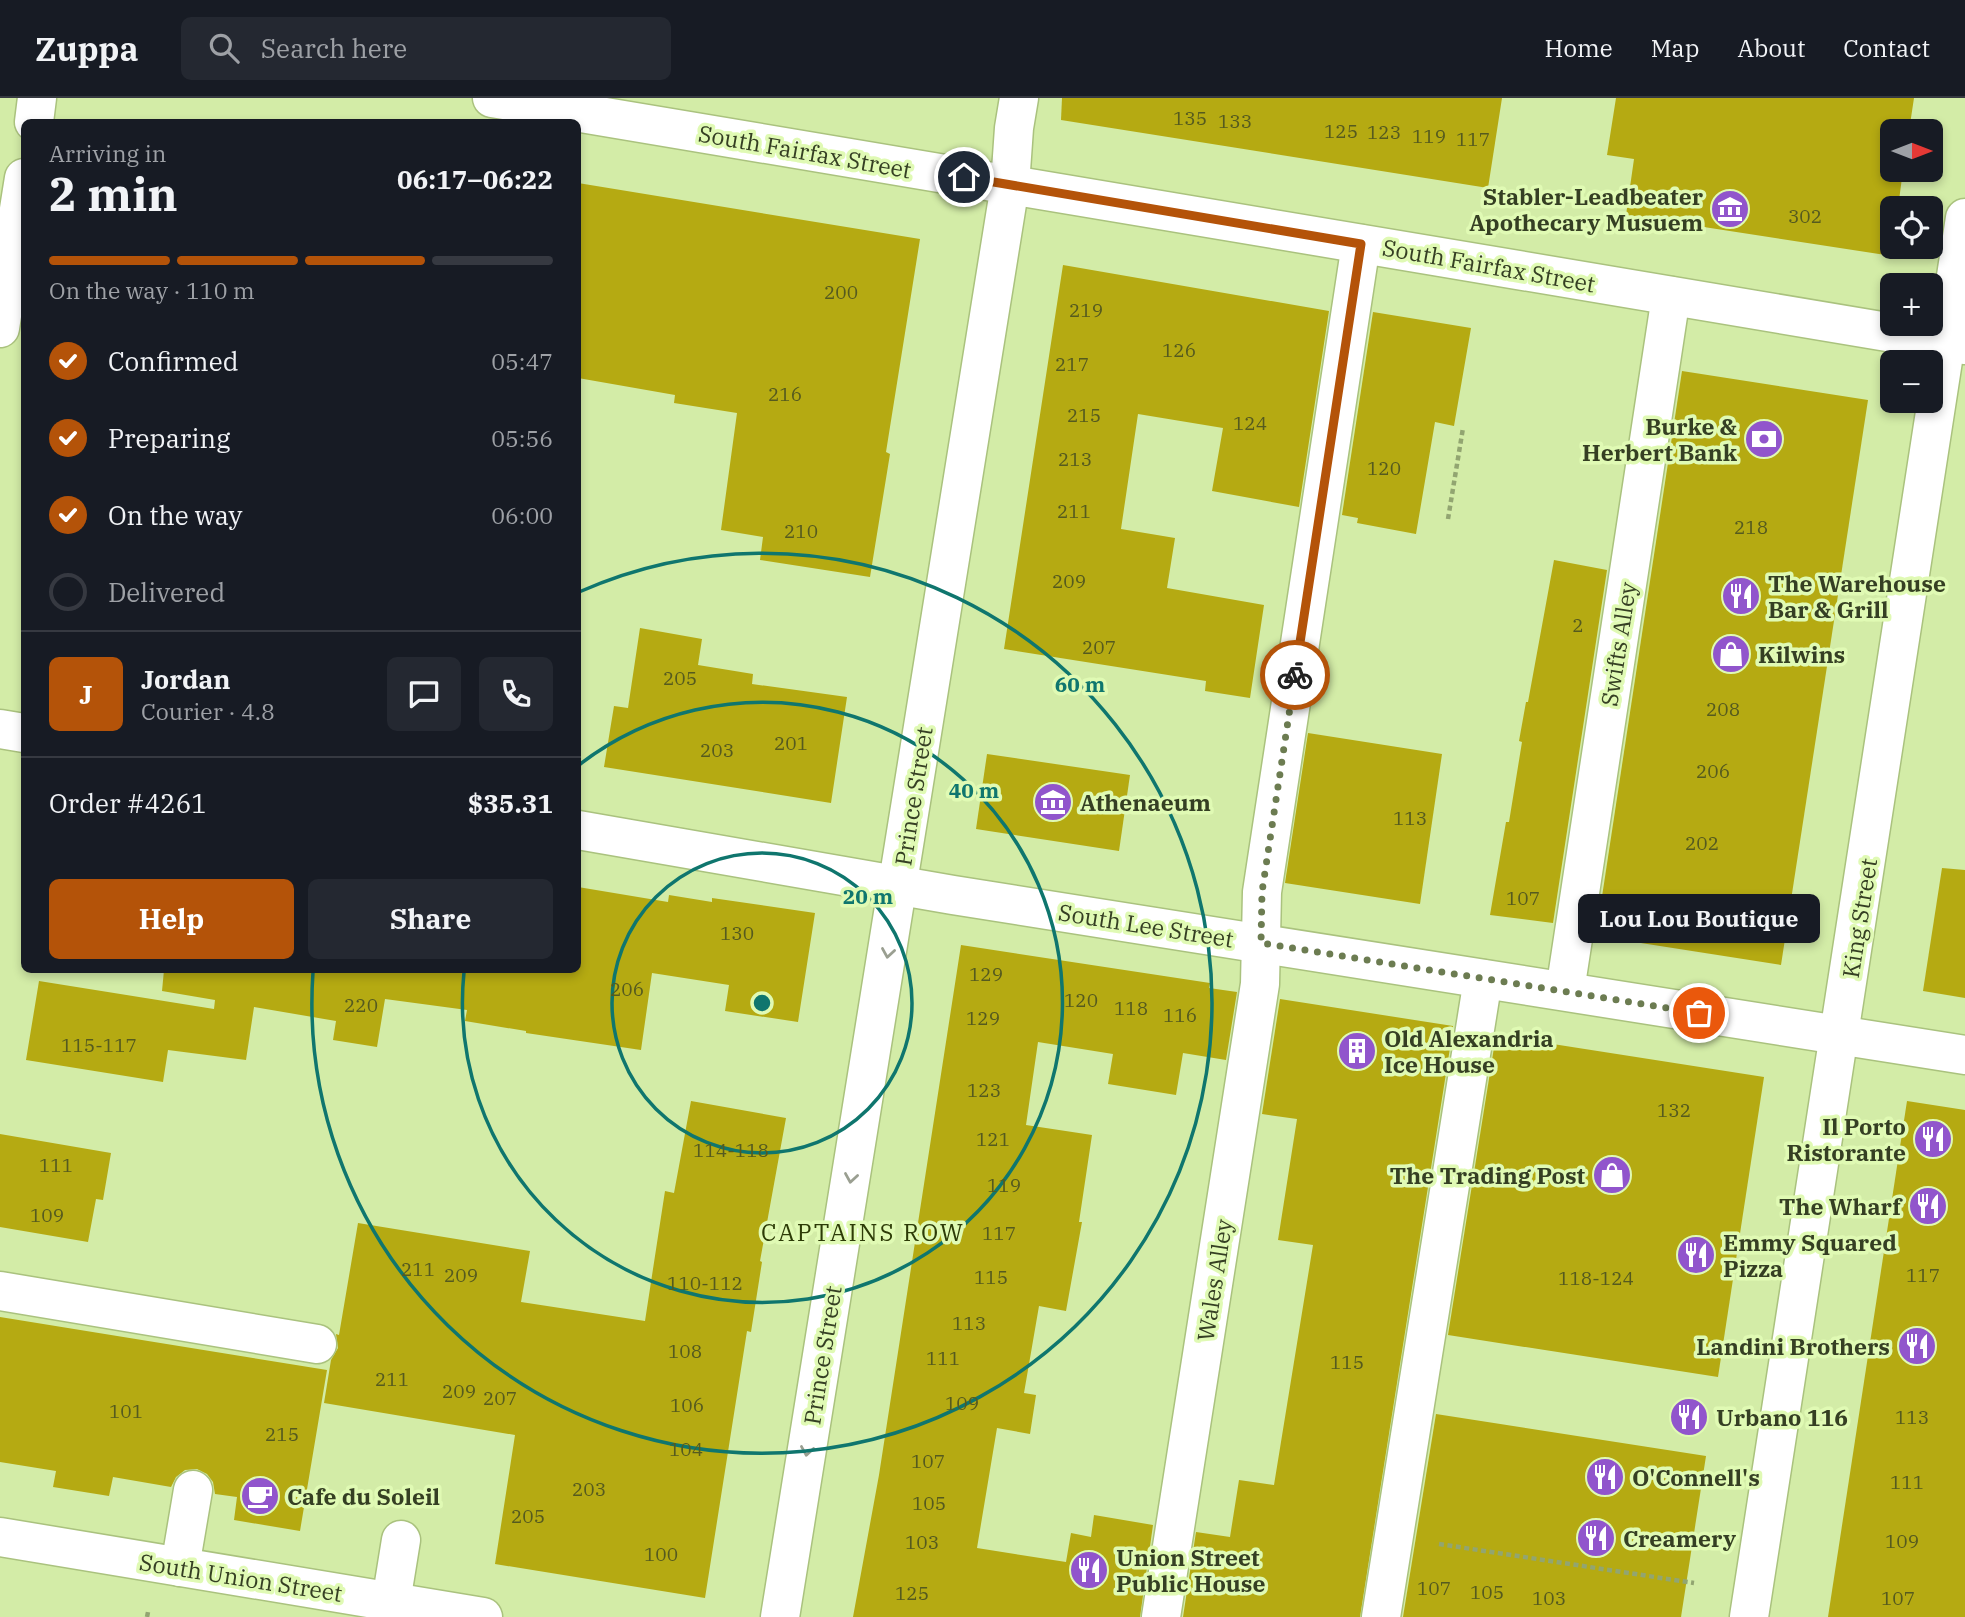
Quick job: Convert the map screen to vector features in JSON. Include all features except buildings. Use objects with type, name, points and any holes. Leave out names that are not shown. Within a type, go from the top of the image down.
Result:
[{"type":"street","points":[[34,119],[37,98]]},
{"type":"street","name":"South Fairfax Street","points":[[492,98],[1956,344]]},
{"type":"street","name":"Prince Street","points":[[780,1617],[1010,185],[1019,98]]},
{"type":"street","points":[[0,328],[21,197]]},
{"type":"street","name":"King Street","points":[[1749,1617],[1840,1036],[1956,344],[1965,218]]},
{"type":"street","name":"Wales Alley","points":[[1161,1617],[1260,984],[1262,892],[1361,244]]},
{"type":"street","name":"Swifts Alley","points":[[1565,991],[1671,296]]},
{"type":"street","points":[[0,729],[21,732]]},
{"type":"street","name":"South Lee Street","points":[[581,831],[898,886],[1965,1055]]},
{"type":"street","points":[[1381,1617],[1483,979]]},
{"type":"street","points":[[0,1291],[317,1344]]},
{"type":"street","points":[[180,1567],[193,1490]]},
{"type":"street","name":"South Union Street","points":[[0,1537],[180,1567],[382,1606],[483,1617]]},
{"type":"street","points":[[382,1606],[401,1541]]},
{"type":"path","points":[[1448,519],[1463,428]]},
{"type":"path","points":[[1394,1536],[1694,1583]]},
{"type":"way so far","points":[[1295,675],[1262,892],[1261,943],[1699,1013]]},
{"type":"place","name":"Stabler-Leadbeater Apothecary Musuem","points":[[1730,209]]},
{"type":"place","name":"Burke & Herbert Bank","points":[[1764,439]]},
{"type":"place","name":"The Warehouse Bar & Grill","points":[[1741,596]]},
{"type":"place","name":"Kilwins","points":[[1731,654]]},
{"type":"place","name":"Athenaeum","points":[[1053,802]]},
{"type":"place","name":"Lou Lou Boutique","points":[[1699,1013]]},
{"type":"place","name":"Old Alexandria Ice House","points":[[1357,1051]]},
{"type":"place","name":"Il Porto Ristorante","points":[[1933,1139]]},
{"type":"place","name":"The Trading Post","points":[[1612,1175]]},
{"type":"place","name":"The Wharf","points":[[1928,1206]]},
{"type":"place","name":"Emmy Squared Pizza","points":[[1696,1255]]},
{"type":"place","name":"Landini Brothers","points":[[1917,1346]]},
{"type":"place","name":"Urbano 116","points":[[1689,1417]]},
{"type":"place","name":"O'Connell's","points":[[1605,1477]]},
{"type":"place","name":"Cafe du Soleil","points":[[260,1496]]},
{"type":"place","name":"Creamery","points":[[1596,1538]]},
{"type":"place","name":"Union Street Public House","points":[[1089,1570]]},
{"type":"district","name":"CAPTAINS ROW","points":[[863,1232]]},
{"type":"route","points":[[964,177],[1361,244],[1295,675]]}]
